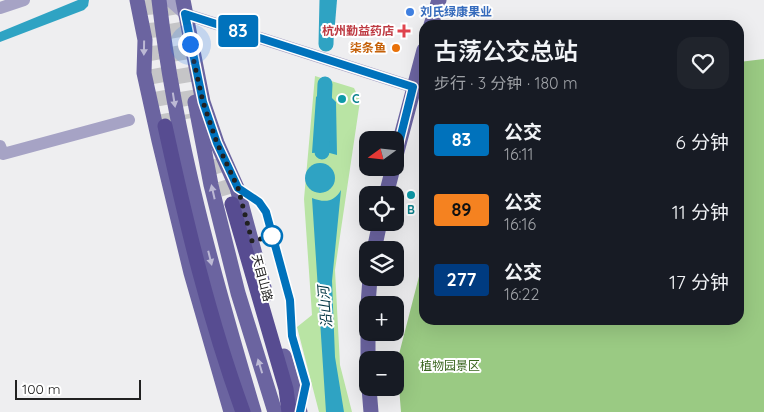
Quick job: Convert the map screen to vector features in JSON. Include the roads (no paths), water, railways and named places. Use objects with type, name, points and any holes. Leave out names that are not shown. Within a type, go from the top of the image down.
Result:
[{"type":"highway","points":[[165,126],[208,302],[243,412]]},
{"type":"highway","points":[[232,204],[286,389],[289,412]]},
{"type":"main road","points":[[137,0],[145,40],[144,73],[159,140],[191,273],[231,412]]},
{"type":"main road","points":[[159,0],[177,120],[220,298],[254,412]]},
{"type":"main road","points":[[433,20],[439,0]]},
{"type":"main road","points":[[178,4],[212,185],[238,293],[275,412]]},
{"type":"main road","name":"天目山路","points":[[178,4],[203,102],[217,143],[238,188],[300,412]]},
{"type":"main road","points":[[402,131],[419,67]]},
{"type":"main road","points":[[370,396],[371,412]]},
{"type":"street","points":[[0,8],[24,0]]},
{"type":"street","points":[[178,4],[334,62],[413,87]]},
{"type":"street","points":[[1,150],[129,120]]},
{"type":"water","points":[[78,0],[89,0],[88,6],[84,10],[0,42],[0,32]]},
{"type":"water","points":[[321,0],[337,0],[334,36],[327,40],[322,34]]},
{"type":"water","points":[[324,90],[336,102],[337,155],[326,152],[312,153],[316,97]]},
{"type":"water","points":[[320,163],[331,167],[335,178],[331,189],[320,193],[309,189],[305,178],[309,167]]},
{"type":"water","points":[[341,190],[332,281],[335,357],[344,412],[326,412],[312,198],[321,201],[329,200],[335,197]]},
{"type":"waterway","name":"沿山河","points":[[326,44],[327,0]]},
{"type":"waterway","name":"沿山河","points":[[322,152],[325,84]]},
{"type":"tunnel","points":[[147,0],[152,55],[165,126]]},
{"type":"tunnel","points":[[172,0],[192,118]]},
{"type":"tunnel","points":[[218,158],[232,204]]},
{"type":"place","name":"刘氏绿康果业","points":[[410,12]]},
{"type":"place","name":"杭州勤益药店","points":[[404,31]]},
{"type":"place","name":"柒条鱼","points":[[396,48]]},
{"type":"place","name":"C","points":[[342,99]]},
{"type":"place","name":"B","points":[[411,195]]},
{"type":"park label","name":"植物园景区","points":[[450,366]]}]
